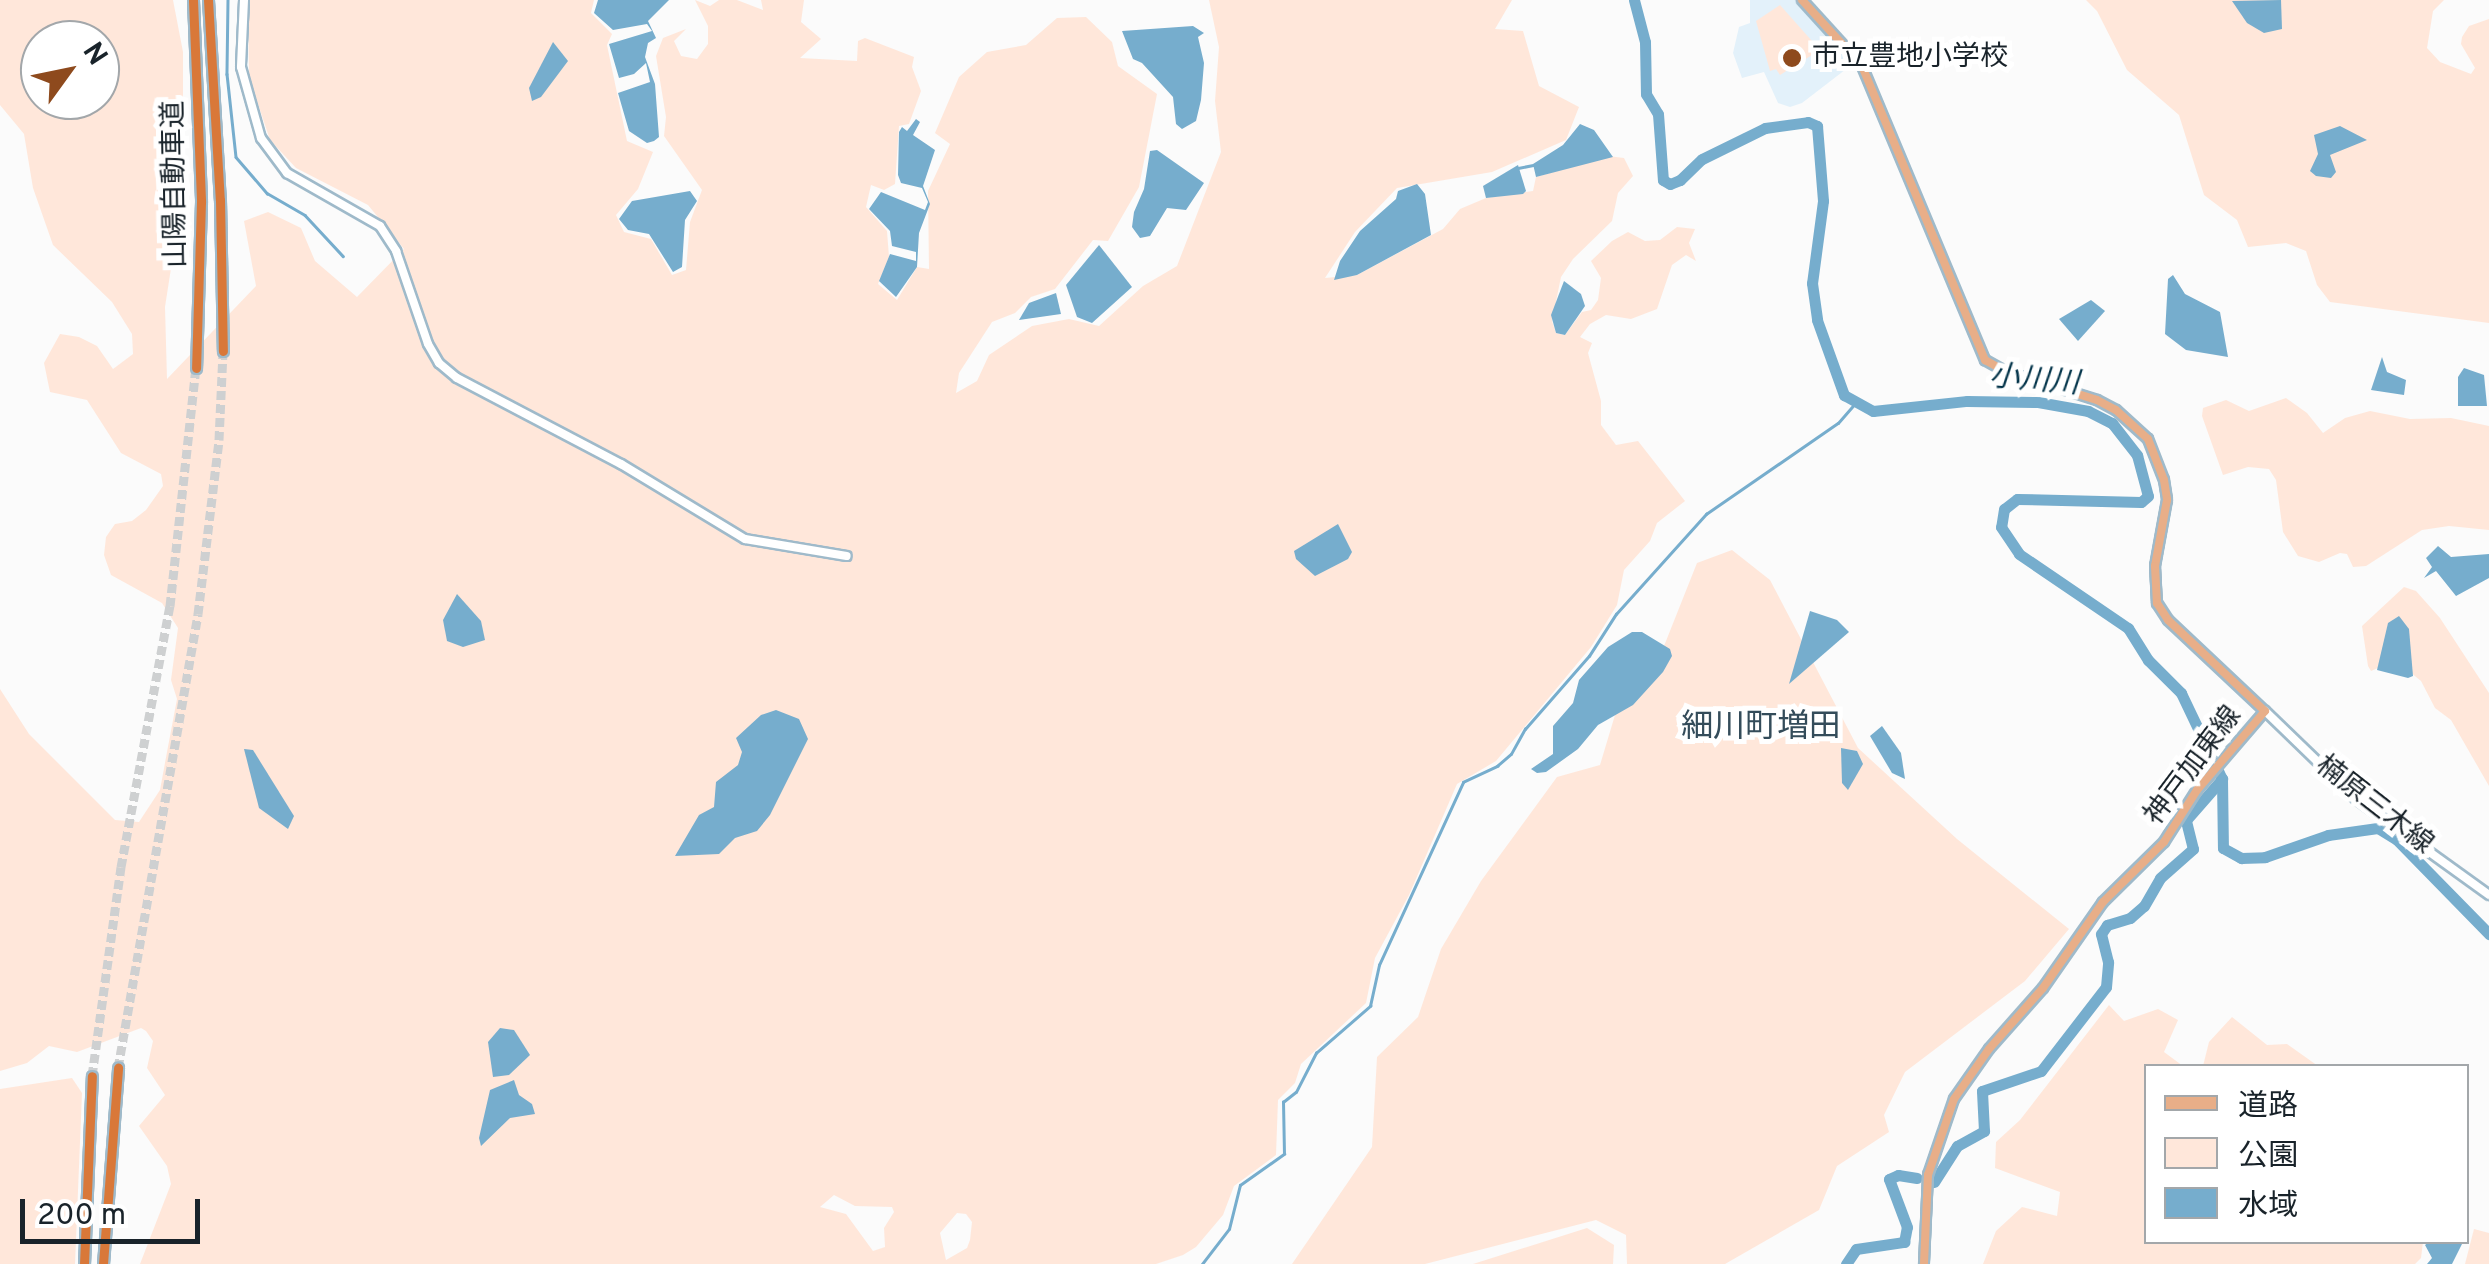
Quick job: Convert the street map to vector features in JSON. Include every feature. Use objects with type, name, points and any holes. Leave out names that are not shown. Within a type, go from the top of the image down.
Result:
[{"type":"highway","name":"山陽自動車道","points":[[193,0],[201,202],[196,368]]},
{"type":"highway","name":"山陽自動車道","points":[[208,0],[220,200],[223,350]]},
{"type":"highway","points":[[104,1264],[118,1068]]},
{"type":"highway","points":[[84,1264],[92,1076]]},
{"type":"main road","name":"神戸加東線","points":[[1802,0],[1862,66],[1985,360],[2005,371],[2097,400],[2116,410],[2148,439],[2164,480],[2167,500],[2155,566],[2157,603],[2168,620],[2265,710],[2211,772],[2164,842],[2103,902],[2044,988],[1989,1048],[1954,1099],[1928,1176],[1924,1264]]},
{"type":"street","points":[[244,0],[240,67],[261,138],[287,173],[380,226],[396,250],[428,344],[457,378],[622,464],[744,539],[847,556]]},
{"type":"street","name":"楠原三木線","points":[[2265,710],[2356,799],[2489,895]]},
{"type":"shaded area","name":"市立豊地小学校","points":[[1750,0],[1796,0],[1854,63],[1802,103],[1790,107],[1778,103],[1764,72],[1742,78],[1733,53],[1739,27],[1750,23]]},
{"type":"green space","points":[[0,0],[173,0],[183,52],[183,191],[165,307],[167,379],[256,286],[244,221],[268,212],[301,228],[315,261],[357,297],[404,249],[368,205],[296,168],[270,140],[249,77],[248,0],[594,0],[591,13],[612,34],[607,45],[627,141],[653,152],[638,189],[616,215],[624,232],[651,239],[672,275],[686,270],[690,222],[702,190],[664,136],[666,117],[656,56],[663,38],[686,29],[674,41],[681,56],[697,59],[708,44],[708,26],[695,0],[710,6],[719,0],[737,0],[763,10],[761,0],[804,0],[801,22],[821,39],[800,58],[857,61],[858,41],[865,38],[914,57],[912,67],[921,91],[909,124],[899,126],[895,184],[884,190],[871,185],[866,207],[887,231],[889,257],[878,284],[897,300],[917,267],[929,269],[928,191],[950,144],[935,133],[959,77],[987,52],[1026,45],[1057,18],[1086,17],[1112,42],[1118,66],[1157,94],[1139,187],[1108,241],[1093,240],[1055,289],[1031,297],[1015,313],[992,322],[959,373],[956,393],[977,381],[989,355],[1032,326],[1069,319],[1099,326],[1143,286],[1177,266],[1221,152],[1215,101],[1219,47],[1209,0],[1512,0],[1495,29],[1523,31],[1539,86],[1579,107],[1566,140],[1492,172],[1397,188],[1355,232],[1325,278],[1357,275],[1443,229],[1460,209],[1486,198],[1533,191],[1536,177],[1608,156],[1624,158],[1633,176],[1618,193],[1612,221],[1573,259],[1561,277],[1552,321],[1556,333],[1565,335],[1582,312],[1591,310],[1598,300],[1601,278],[1591,261],[1612,241],[1628,232],[1645,241],[1660,240],[1677,227],[1695,229],[1689,243],[1696,261],[1686,255],[1672,265],[1657,309],[1631,319],[1606,315],[1590,324],[1580,337],[1592,343],[1588,353],[1601,401],[1601,425],[1616,445],[1638,441],[1685,501],[1657,523],[1650,541],[1624,570],[1617,605],[1591,647],[1496,761],[1457,784],[1409,895],[1375,958],[1366,1003],[1301,1064],[1295,1083],[1278,1100],[1276,1155],[1234,1186],[1223,1215],[1196,1247],[1183,1255],[1156,1264],[140,1264],[171,1184],[167,1166],[139,1126],[165,1095],[147,1068],[153,1041],[146,1031],[141,1028],[77,1052],[49,1046],[27,1063],[0,1071],[0,689],[29,734],[115,820],[139,822],[160,790],[177,699],[171,680],[178,628],[162,603],[111,575],[104,555],[106,537],[115,524],[132,521],[146,510],[163,486],[161,474],[121,453],[87,400],[50,392],[44,363],[60,334],[79,337],[97,346],[113,369],[133,354],[132,334],[112,302],[53,245],[33,188],[24,134],[0,105]],"holes":[[[834,1195],[855,1206],[892,1207],[894,1212],[884,1228],[885,1247],[873,1251],[846,1214],[820,1207]],[[957,1213],[966,1214],[972,1222],[970,1240],[967,1248],[946,1260],[940,1233]]]},
{"type":"green space","points":[[2086,0],[2444,0],[2433,11],[2427,48],[2440,62],[2471,74],[2475,68],[2461,44],[2462,37],[2469,26],[2489,19],[2489,323],[2330,302],[2317,285],[2306,251],[2286,243],[2248,247],[2237,220],[2204,195],[2179,115],[2127,70],[2097,11]]},
{"type":"green space","points":[[1780,5],[1820,50],[1780,75],[1776,69],[1770,71],[1756,21]]},
{"type":"green space","points":[[2286,398],[2307,413],[2323,433],[2345,418],[2370,411],[2410,419],[2451,418],[2489,426],[2489,530],[2449,526],[2422,530],[2366,566],[2353,567],[2347,554],[2319,562],[2298,556],[2283,532],[2276,480],[2269,469],[2248,467],[2223,475],[2202,416],[2203,408],[2226,400],[2249,411]]},
{"type":"green space","points":[[1732,550],[1770,580],[1858,748],[1957,839],[2069,929],[2025,981],[1905,1072],[1884,1115],[1889,1132],[1837,1166],[1819,1210],[1725,1264],[1627,1264],[1626,1235],[1596,1220],[1425,1264],[1292,1264],[1372,1147],[1377,1057],[1418,1017],[1441,949],[1481,881],[1557,777],[1600,765],[1615,715],[1664,646],[1697,563]]},
{"type":"green space","points":[[2404,587],[2416,591],[2440,618],[2489,693],[2489,786],[2451,720],[2435,708],[2421,681],[2410,672],[2378,668],[2371,671],[2368,666],[2362,626]]},
{"type":"green space","points":[[2109,1005],[2124,1021],[2158,1009],[2178,1020],[2164,1052],[2180,1064],[2144,1064],[2144,1244],[2423,1244],[2421,1258],[2415,1264],[1983,1264],[1996,1231],[2022,1207],[2057,1216],[2060,1192],[1995,1168],[1996,1142],[2020,1120]]},
{"type":"green space","points":[[2232,1017],[2267,1045],[2287,1044],[2315,1064],[2204,1064],[2209,1042]]},
{"type":"green space","points":[[72,1078],[82,1093],[75,1264],[0,1264],[0,1089]]},
{"type":"green space","points":[[1587,1228],[1614,1245],[1613,1264],[1473,1264]]},
{"type":"green space","points":[[2474,1229],[2489,1233],[2489,1264],[2465,1264]]},
{"type":"water","points":[[598,0],[669,0],[648,21],[656,38],[648,43],[645,57],[655,84],[659,137],[654,141],[647,143],[629,131],[618,93],[650,82],[646,63],[634,74],[619,78],[609,44],[652,31],[647,24],[613,30],[594,13]]},
{"type":"water","points":[[2281,0],[2282,29],[2264,33],[2247,23],[2232,1]]},
{"type":"water","points":[[1193,26],[1204,33],[1198,37],[1204,63],[1201,100],[1196,121],[1182,129],[1176,124],[1173,97],[1142,63],[1133,59],[1122,31]]},
{"type":"water","points":[[553,42],[568,61],[541,97],[532,101],[529,88]]},
{"type":"water","points":[[916,119],[920,122],[913,135],[935,150],[923,186],[930,204],[919,233],[917,267],[896,297],[879,281],[890,254],[916,261],[916,252],[892,246],[890,231],[869,209],[881,192],[925,210],[928,202],[922,188],[901,183],[898,175],[899,132],[902,127],[907,131]]},
{"type":"water","points":[[1580,124],[1594,130],[1613,157],[1536,177],[1533,164],[1563,145]]},
{"type":"water","points":[[2340,126],[2367,140],[2330,155],[2336,172],[2331,178],[2316,176],[2310,171],[2318,154],[2314,135]]},
{"type":"water","points":[[1157,150],[1204,183],[1186,210],[1167,208],[1150,236],[1140,238],[1132,227],[1134,212],[1144,189],[1150,151]]},
{"type":"water","points":[[1518,165],[1526,191],[1486,198],[1483,186]]},
{"type":"water","points":[[1417,184],[1425,194],[1431,235],[1357,275],[1334,280],[1340,261],[1360,231],[1396,199],[1398,191]]},
{"type":"water","points":[[690,191],[697,201],[685,220],[682,267],[673,272],[649,234],[628,230],[619,219],[632,201]]},
{"type":"water","points":[[1099,245],[1132,287],[1092,323],[1077,317],[1066,285]]},
{"type":"water","points":[[2173,275],[2185,294],[2220,312],[2228,357],[2186,350],[2165,334],[2168,279]]},
{"type":"water","points":[[1564,281],[1581,294],[1585,306],[1565,335],[1556,333],[1551,315]]},
{"type":"water","points":[[1056,293],[1061,314],[1019,320],[1029,303]]},
{"type":"water","points":[[2091,300],[2105,311],[2078,341],[2059,319]]},
{"type":"water","points":[[2382,357],[2387,372],[2406,380],[2404,395],[2371,390]]},
{"type":"water","points":[[2464,368],[2484,375],[2487,406],[2458,406],[2458,377]]},
{"type":"water","points":[[1338,524],[1352,552],[1348,559],[1315,576],[1296,559],[1294,551]]},
{"type":"water","points":[[2438,546],[2451,557],[2489,554],[2489,578],[2456,596],[2436,571],[2424,578],[2432,567],[2426,558]]},
{"type":"water","points":[[457,594],[481,621],[485,640],[463,647],[447,641],[443,620]]},
{"type":"water","points":[[1810,611],[1837,620],[1849,632],[1789,684]]},
{"type":"water","points":[[2399,616],[2409,629],[2413,676],[2408,678],[2377,670],[2388,623]]},
{"type":"water","points":[[1632,632],[1642,632],[1670,649],[1672,656],[1663,672],[1633,705],[1598,725],[1578,749],[1546,772],[1531,769],[1553,754],[1553,726],[1573,703],[1579,680],[1608,647]]},
{"type":"water","points":[[776,710],[799,719],[808,739],[770,815],[757,831],[735,838],[719,854],[675,856],[699,815],[714,807],[716,782],[738,765],[742,752],[736,738],[761,715]]},
{"type":"water","points":[[1882,726],[1901,753],[1905,779],[1892,773],[1870,736]]},
{"type":"water","points":[[1841,748],[1857,751],[1863,764],[1848,790],[1842,783]]},
{"type":"water","points":[[244,749],[253,750],[294,816],[288,829],[259,808]]},
{"type":"water","points":[[500,1028],[514,1030],[530,1055],[509,1075],[493,1077],[488,1042]]},
{"type":"water","points":[[514,1080],[519,1095],[532,1104],[535,1114],[510,1118],[481,1146],[479,1138],[490,1090]]},
{"type":"water","points":[[2462,1244],[2452,1264],[2427,1264],[2432,1258],[2425,1245]]},
{"type":"waterway","points":[[228,0],[227,74],[236,157],[267,193],[305,215],[343,256]]},
{"type":"waterway","name":"小川川","points":[[1634,0],[1645,42],[1646,94],[1658,114],[1663,180],[1670,184],[1680,180],[1702,159],[1765,128],[1808,122],[1817,126],[1823,201],[1812,283],[1817,320],[1844,395],[1873,411],[1967,401],[2038,402],[2088,411],[2112,423],[2137,455],[2148,496],[2141,502],[2017,499],[2004,509],[2001,527],[2019,554],[2128,628],[2148,660],[2181,693],[2222,779],[2223,848],[2241,858],[2265,857],[2328,835],[2378,828],[2397,840],[2489,934]]},
{"type":"waterway","points":[[1518,168],[1533,165]]},
{"type":"waterway","points":[[1202,1264],[1229,1229],[1240,1185],[1284,1154],[1283,1102],[1296,1092],[1316,1053],[1370,1006],[1379,965],[1463,782],[1497,766],[1511,754],[1525,729],[1589,656],[1616,614],[1706,514],[1838,423],[1853,406],[1860,406]]},
{"type":"waterway","points":[[1934,1182],[1957,1146],[1984,1131],[1982,1091],[2041,1071],[2106,987],[2108,962],[2101,934],[2107,925],[2130,918],[2144,906],[2160,878],[2193,849],[2186,820],[2222,779]]},
{"type":"waterway","points":[[1846,1264],[1856,1249],[1904,1242],[1907,1227],[1889,1179],[1898,1175],[1917,1178]]},
{"type":"tunnel","points":[[118,1068],[198,614],[219,440],[223,351]]},
{"type":"tunnel","points":[[92,1076],[121,867],[170,606],[196,368]]},
{"type":"place","name":"市立豊地小学校","points":[[1792,58]]},
{"type":"district","name":"細川町増田","points":[[1761,728]]}]
